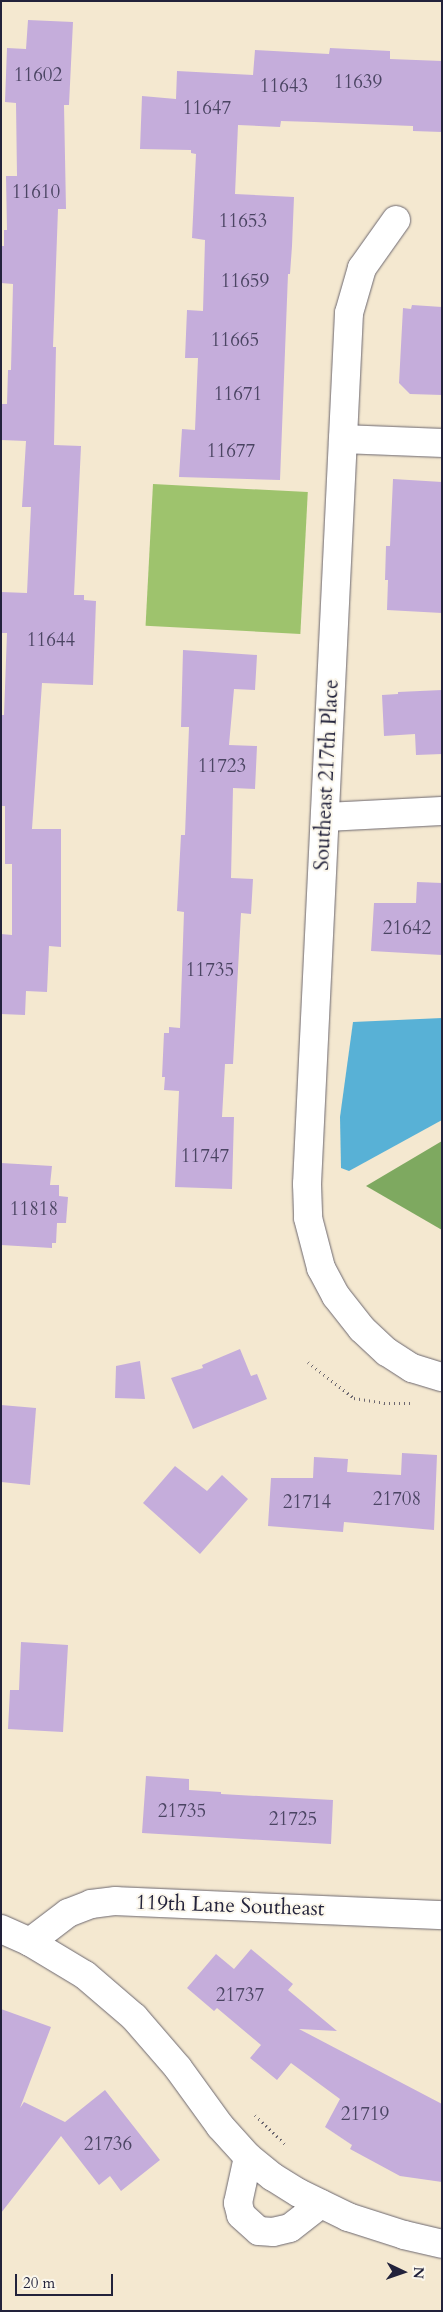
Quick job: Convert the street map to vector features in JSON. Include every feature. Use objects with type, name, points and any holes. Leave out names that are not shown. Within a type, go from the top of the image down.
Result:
[{"type":"street","name":"Southeast 217th Place","points":[[396,220],[362,268],[349,313],[307,1184],[308,1218],[321,1268],[336,1296],[362,1328],[387,1352],[412,1368],[442,1377]]},
{"type":"street","points":[[343,439],[442,443]]},
{"type":"street","points":[[326,817],[442,811]]},
{"type":"street","name":"119th Lane Southeast","points":[[30,1942],[68,1913],[91,1904],[116,1901],[442,1915]]},
{"type":"street","points":[[1,1929],[30,1942],[85,1975],[134,2017],[178,2068],[220,2126],[248,2157],[273,2177],[348,2217],[404,2235],[442,2244]]},
{"type":"street","points":[[248,2157],[238,2203],[241,2215],[259,2231],[273,2232],[290,2228],[321,2204]]},
{"type":"path","points":[[308,1362],[354,1398],[384,1403],[418,1403]]},
{"type":"green space","points":[[153,484],[308,492],[300,634],[146,626]]},
{"type":"green space","points":[[442,1141],[442,1230],[366,1186]]},
{"type":"water","points":[[442,1018],[442,1120],[349,1171],[341,1168],[340,1117],[353,1022]]},
{"type":"building","points":[[28,20],[73,22],[69,105],[64,105],[66,209],[58,209],[53,347],[56,347],[54,445],[81,446],[74,595],[84,595],[84,600],[96,601],[93,685],[42,683],[32,829],[61,829],[61,947],[49,946],[47,992],[26,991],[25,1015],[1,1014],[1,934],[12,935],[12,864],[5,864],[5,806],[1,806],[1,715],[4,715],[7,633],[1,633],[1,592],[27,593],[31,507],[22,507],[26,441],[1,440],[1,404],[7,404],[8,370],[11,370],[13,284],[1,283],[1,246],[4,246],[4,230],[7,230],[6,176],[17,176],[16,103],[5,102],[7,48],[26,49]]},
{"type":"building","points":[[330,48],[390,51],[390,59],[442,61],[442,132],[413,131],[413,126],[314,122],[281,121],[280,127],[238,125],[235,194],[294,197],[290,274],[288,274],[280,480],[179,477],[182,429],[195,430],[198,358],[185,358],[187,310],[203,311],[205,240],[192,238],[196,154],[191,153],[191,150],[140,149],[142,96],[176,99],[177,71],[253,75],[255,50],[329,54]]},
{"type":"building","points":[[412,305],[442,307],[442,395],[410,394],[399,383],[403,308],[411,309]]},
{"type":"building","points":[[393,479],[442,482],[442,613],[387,610],[388,580],[385,580],[386,546],[390,546]]},
{"type":"building","points":[[183,650],[257,655],[255,690],[234,689],[229,745],[257,746],[255,789],[233,788],[231,878],[253,879],[251,914],[241,913],[233,1064],[225,1064],[222,1117],[234,1117],[232,1189],[175,1187],[179,1091],[164,1090],[165,1077],[162,1077],[164,1033],[169,1033],[169,1027],[180,1028],[184,912],[177,911],[181,835],[185,835],[189,727],[181,727]]},
{"type":"building","points":[[442,690],[442,754],[416,755],[415,734],[384,736],[382,695],[398,694],[398,692]]},
{"type":"building","points":[[417,882],[442,883],[442,955],[371,951],[374,903],[416,903]]},
{"type":"building","points":[[1,1163],[52,1166],[50,1185],[59,1185],[59,1196],[68,1197],[66,1223],[57,1223],[56,1243],[52,1243],[52,1248],[1,1245]]},
{"type":"building","points":[[240,1349],[251,1376],[257,1374],[267,1399],[193,1429],[171,1378],[203,1368],[202,1365]]},
{"type":"building","points":[[140,1361],[145,1399],[115,1398],[116,1366]]},
{"type":"building","points":[[1,1405],[36,1408],[30,1485],[1,1482]]},
{"type":"building","points":[[402,1453],[437,1455],[434,1530],[344,1522],[343,1532],[268,1526],[271,1478],[313,1478],[314,1457],[348,1459],[347,1472],[401,1475]]},
{"type":"building","points":[[175,1466],[207,1491],[222,1475],[248,1499],[200,1554],[143,1503]]},
{"type":"building","points":[[21,1642],[68,1645],[63,1732],[8,1729],[10,1690],[19,1690]]},
{"type":"building","points":[[146,1776],[189,1779],[189,1790],[221,1792],[221,1794],[333,1800],[331,1844],[142,1833]]},
{"type":"building","points":[[251,1949],[293,1984],[288,1990],[337,2031],[299,2029],[442,2104],[442,2182],[400,2176],[350,2149],[352,2145],[325,2127],[340,2099],[291,2063],[277,2080],[250,2058],[261,2045],[217,2008],[214,2011],[187,1988],[216,1954],[234,1969]]},
{"type":"building","points":[[1,2009],[51,2027],[20,2108],[24,2102],[65,2122],[105,2090],[160,2160],[121,2191],[110,2176],[99,2185],[61,2136],[1,2213]]}]
